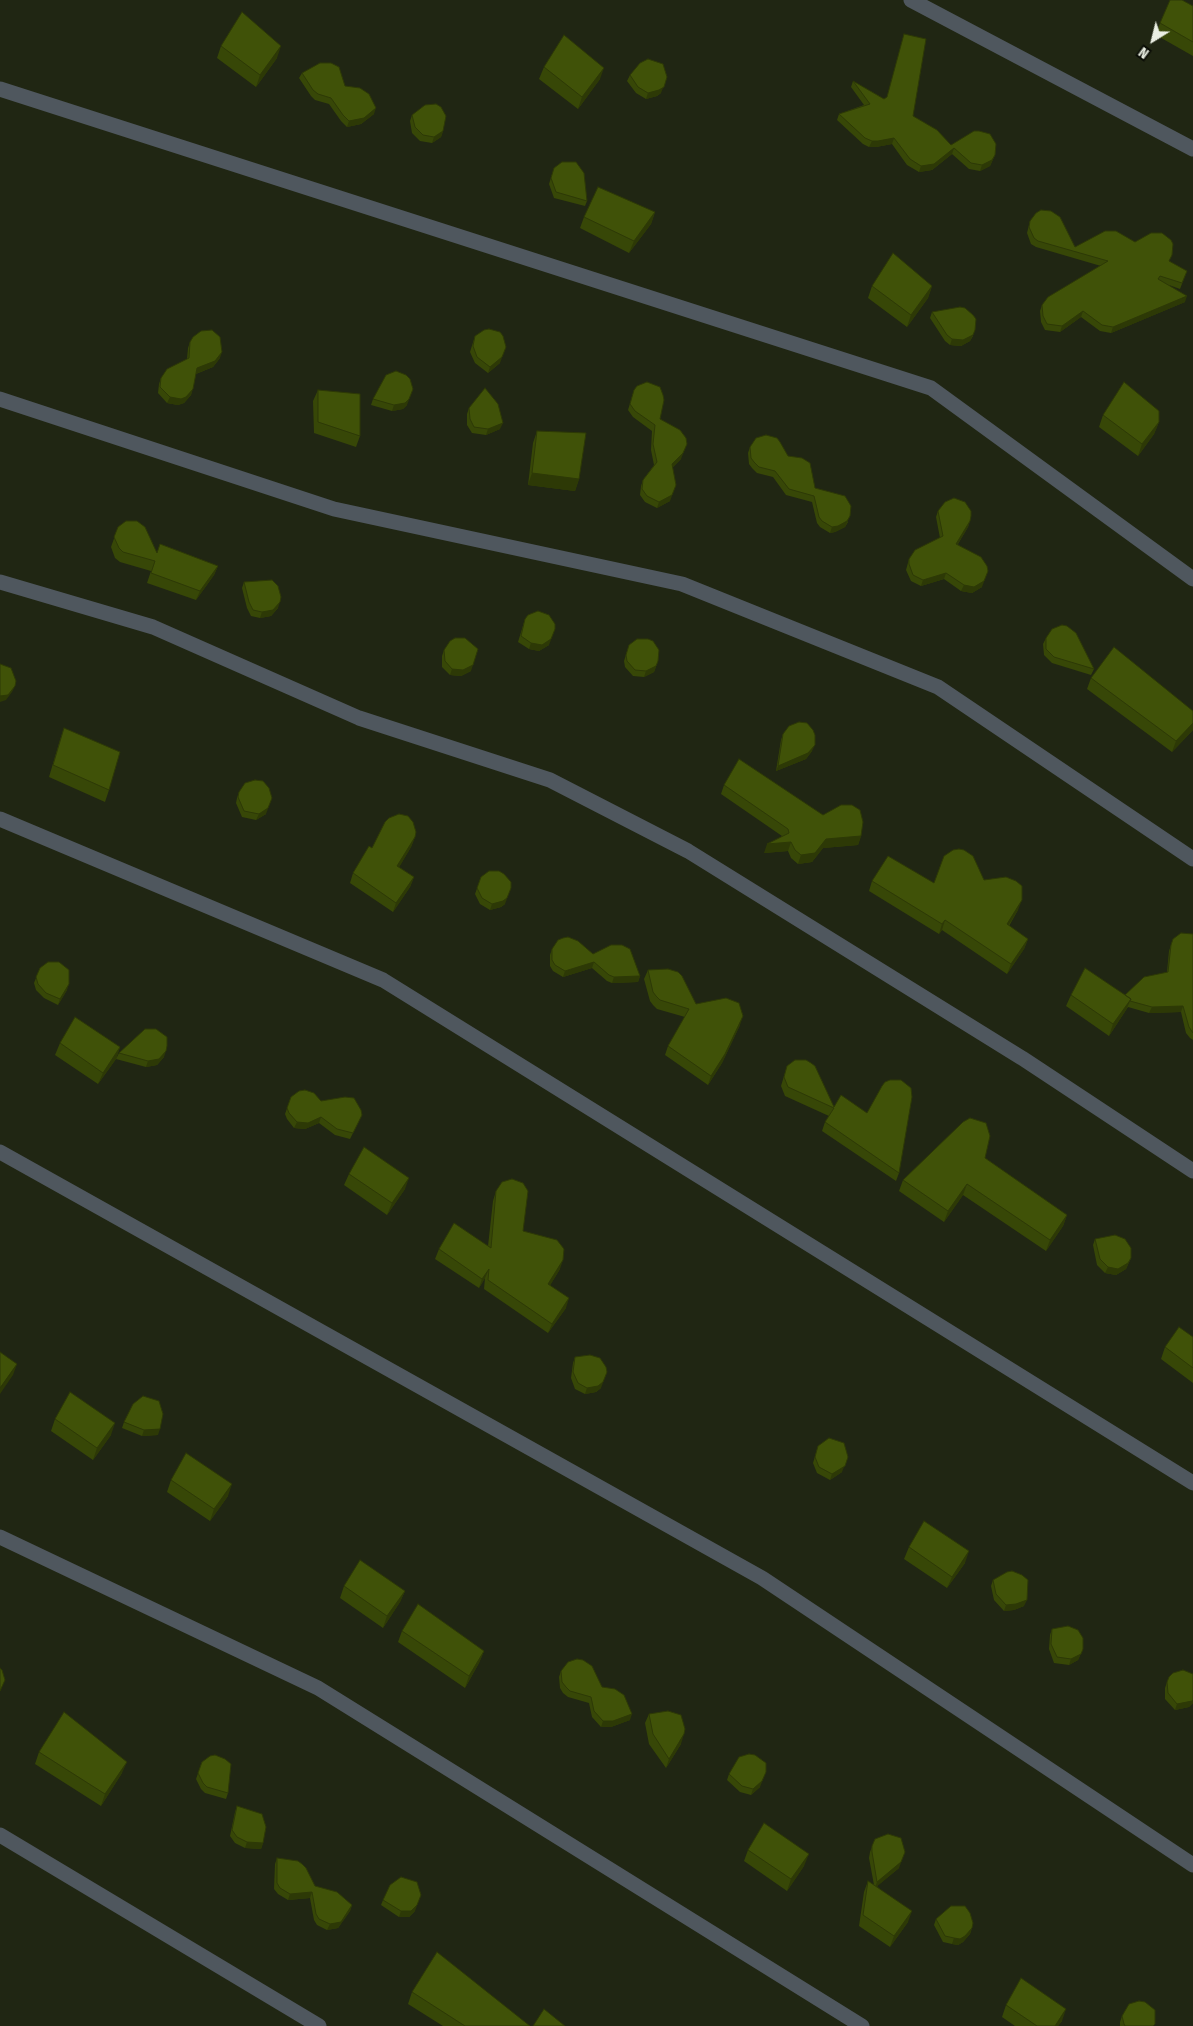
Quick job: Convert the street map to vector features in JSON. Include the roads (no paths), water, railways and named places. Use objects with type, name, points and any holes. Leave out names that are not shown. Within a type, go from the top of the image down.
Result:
[{"type":"street","points":[[911,0],[1193,149]]},
{"type":"street","points":[[0,89],[931,388],[1193,578]]},
{"type":"street","points":[[0,399],[334,509],[682,584],[938,688],[1193,859]]},
{"type":"street","points":[[0,582],[153,627],[359,718],[550,780],[688,851],[1022,1058],[1193,1171]]},
{"type":"street","points":[[0,819],[383,980],[1193,1483]]},
{"type":"street","points":[[0,1152],[762,1578],[1193,1865]]},
{"type":"street","points":[[0,1537],[318,1688],[862,2026]]},
{"type":"street","points":[[0,1835],[319,2026]]}]
